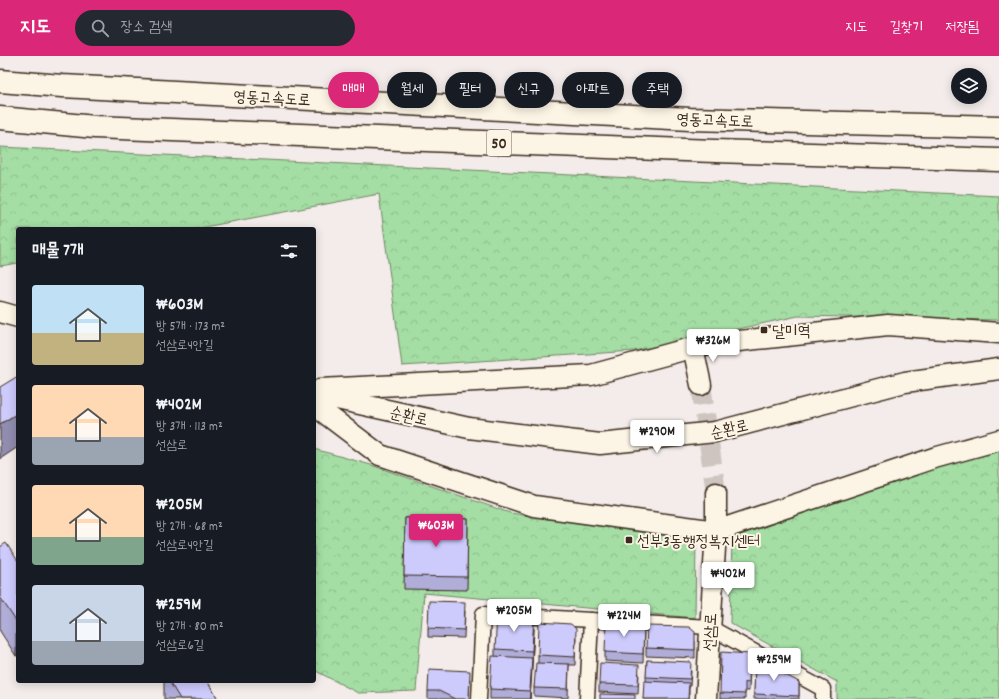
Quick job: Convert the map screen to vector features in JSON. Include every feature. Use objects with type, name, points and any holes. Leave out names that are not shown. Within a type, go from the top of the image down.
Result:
[{"type":"highway","name":"영동고속도로","points":[[0,80],[62,86],[690,119],[999,127]]},
{"type":"highway","name":"영동고속도로","points":[[0,118],[95,127],[999,160]]},
{"type":"main road","points":[[0,312],[16,316]]},
{"type":"main road","points":[[316,389],[591,375],[702,345],[888,325],[999,333]]},
{"type":"main road","points":[[693,347],[702,385]]},
{"type":"main road","name":"순환로","points":[[316,394],[469,428],[600,444],[715,432],[905,382],[999,369]]},
{"type":"main road","points":[[316,407],[380,455],[534,506],[716,531],[934,458],[999,440]]},
{"type":"main road","name":"선삼로","points":[[706,699],[716,531],[716,493]]},
{"type":"street","points":[[479,699],[483,614],[710,627],[824,689],[823,699]]},
{"type":"street","points":[[587,699],[591,620]]},
{"type":"green space","points":[[0,147],[999,196],[999,320],[798,316],[634,351],[402,366],[379,194],[205,227],[16,227],[16,263],[0,266]]},
{"type":"green space","points":[[316,450],[371,465],[510,513],[696,540],[695,618],[424,593],[416,691],[358,693],[316,671]]},
{"type":"green space","points":[[999,451],[999,699],[837,699],[837,682],[730,623],[732,538],[929,469]]},
{"type":"building","points":[[16,377],[16,414],[0,424],[0,387]]},
{"type":"building","points":[[405,518],[468,519],[467,577],[404,576]]},
{"type":"building","points":[[6,543],[16,558],[16,621],[0,597],[0,547]]},
{"type":"building","points":[[429,601],[465,602],[464,630],[428,628]]},
{"type":"building","points":[[497,615],[534,617],[532,651],[495,649]]},
{"type":"building","points":[[539,622],[571,624],[576,629],[575,657],[538,655]]},
{"type":"building","points":[[606,623],[644,625],[643,654],[605,652]]},
{"type":"building","points":[[647,626],[689,627],[695,632],[695,650],[646,648]]},
{"type":"building","points":[[721,652],[750,654],[749,683],[745,682],[745,694],[720,693]]},
{"type":"building","points":[[492,656],[532,658],[530,691],[490,689]]},
{"type":"building","points":[[647,660],[691,662],[690,679],[646,677]]},
{"type":"building","points":[[536,663],[569,664],[568,689],[534,688]]},
{"type":"building","points":[[600,663],[639,665],[638,685],[599,684]]},
{"type":"building","points":[[755,665],[767,665],[799,682],[799,696],[754,694]]},
{"type":"building","points":[[429,669],[470,671],[469,699],[455,699],[439,691],[428,691]]},
{"type":"building","points":[[644,681],[689,683],[688,699],[643,699]]},
{"type":"building","points":[[170,683],[208,683],[218,699],[180,699]]},
{"type":"building","points":[[600,694],[635,695],[635,699],[600,699]]},
{"type":"tunnel","points":[[701,385],[716,493]]},
{"type":"place","name":"달미역","points":[[764,330]]},
{"type":"place","name":"선부3동행정복지센터","points":[[629,540]]}]
